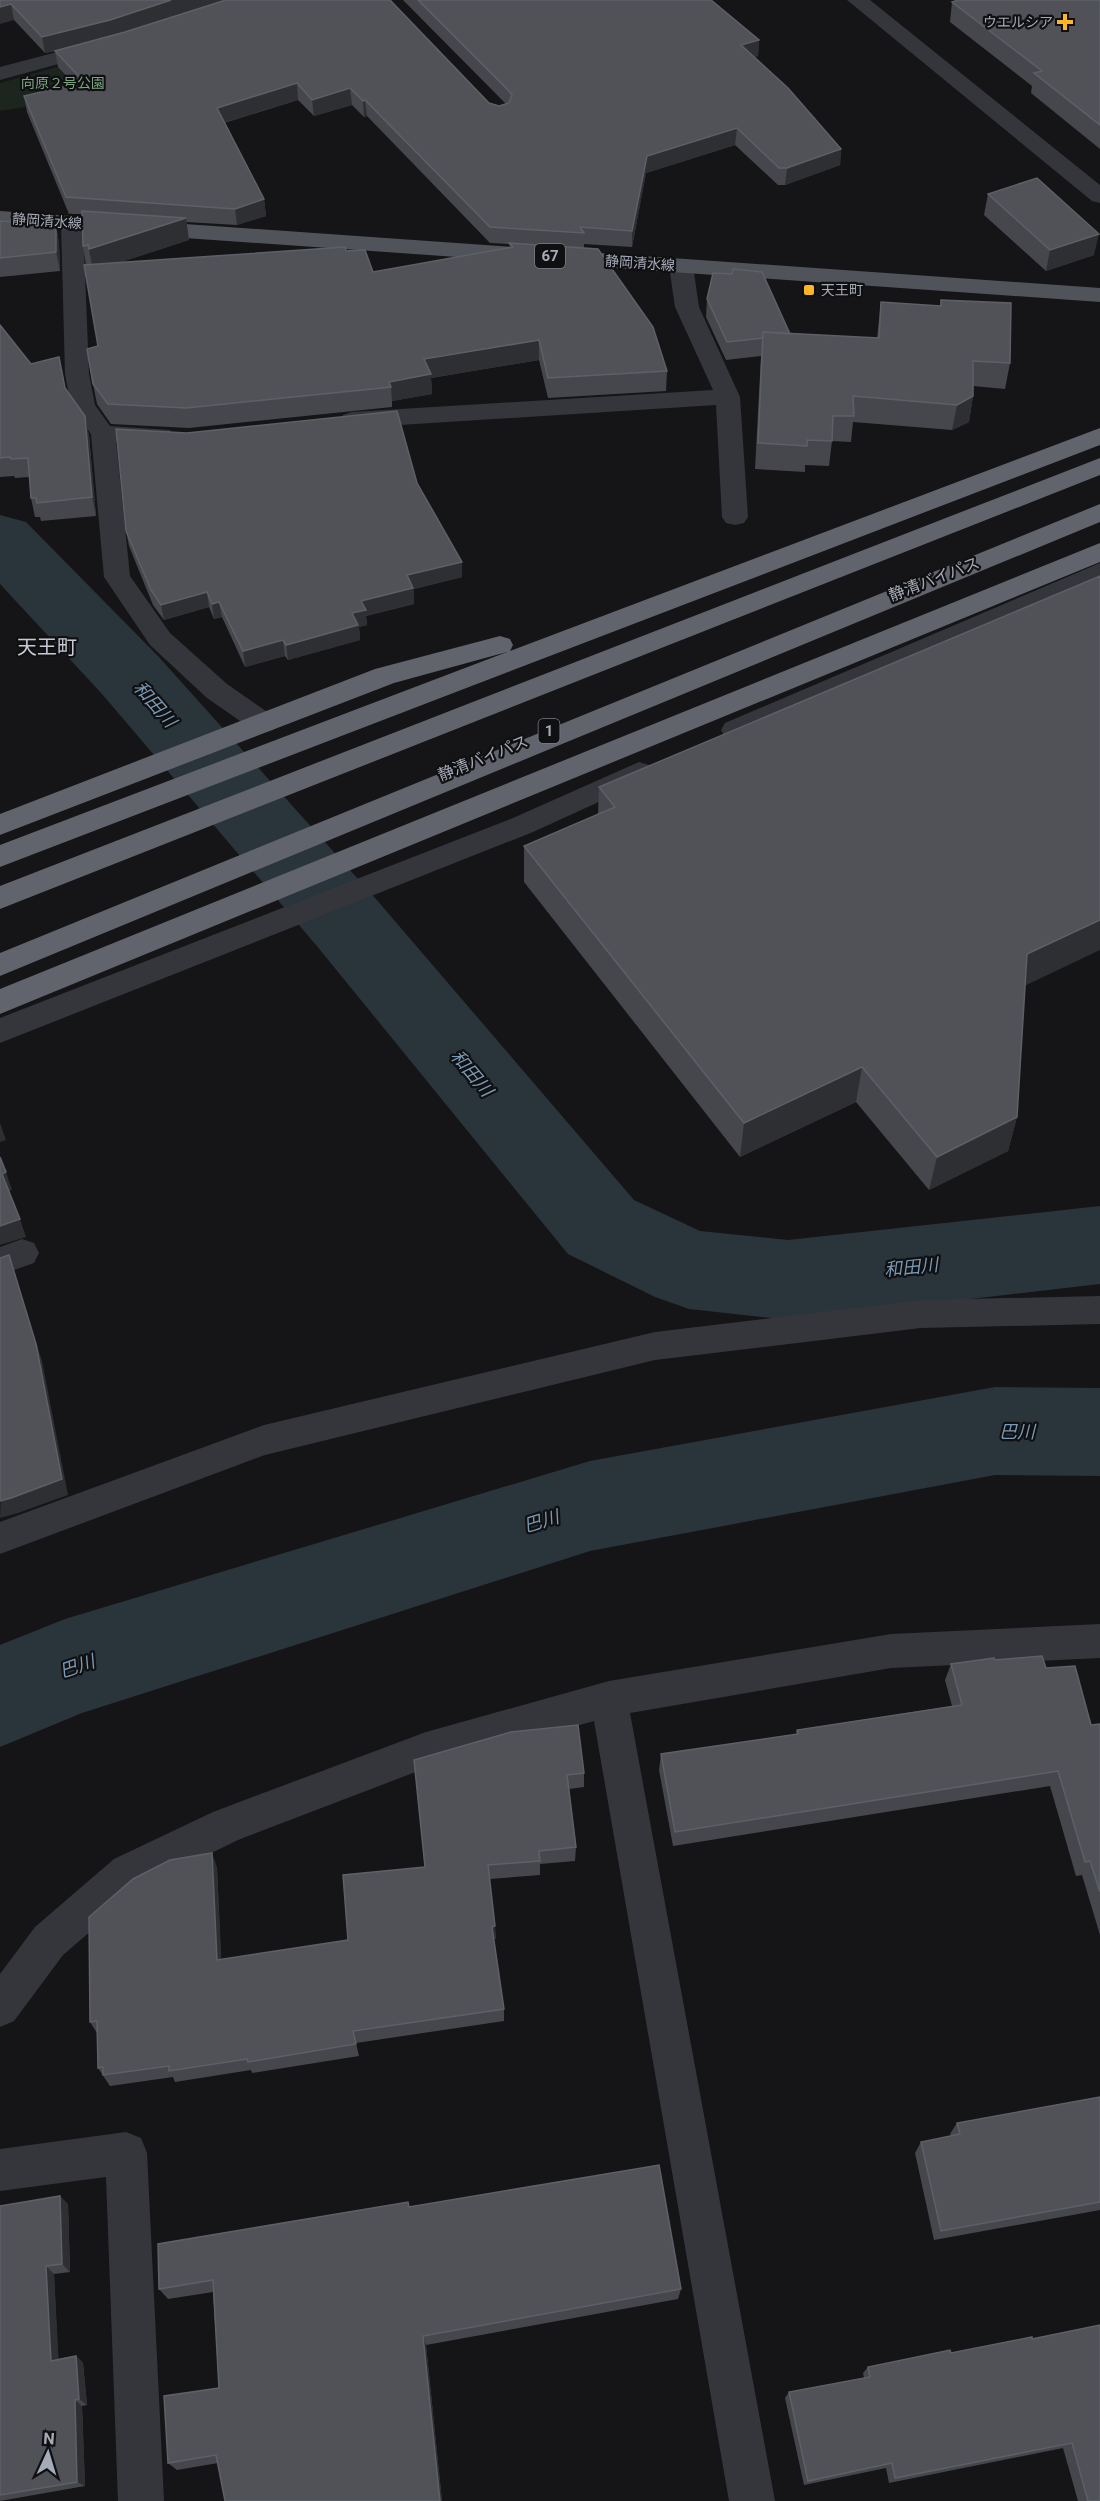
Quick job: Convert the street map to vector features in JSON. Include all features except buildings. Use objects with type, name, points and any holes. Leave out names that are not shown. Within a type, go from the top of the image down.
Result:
[{"type":"highway","points":[[0,856],[1100,436]]},
{"type":"highway","points":[[0,825],[386,676],[738,585],[1100,448]]},
{"type":"highway","points":[[0,898],[1100,465]]},
{"type":"highway","points":[[0,965],[1100,513]]},
{"type":"highway","name":"静清バイパス","points":[[0,950],[1100,513]]},
{"type":"highway","points":[[0,1002],[1100,552]]},
{"type":"main road","name":"静岡清水線","points":[[0,218],[1100,295]]},
{"type":"street","points":[[857,0],[1096,188]]},
{"type":"street","points":[[0,74],[120,42]]},
{"type":"street","points":[[72,223],[77,374],[83,406],[103,433],[117,577],[160,639],[217,691],[263,723]]},
{"type":"street","points":[[681,266],[687,307],[728,397],[735,517]]},
{"type":"street","points":[[325,423],[728,397]]},
{"type":"street","points":[[103,433],[189,438]]},
{"type":"street","points":[[709,741],[1100,572]]},
{"type":"street","points":[[0,1031],[523,825],[666,760]]},
{"type":"street","points":[[0,1538],[264,1440],[655,1346],[921,1314],[1100,1310]]},
{"type":"street","points":[[0,2007],[49,1941],[128,1873],[226,1825],[426,1750],[609,1699],[891,1650],[1100,1641]]},
{"type":"street","points":[[609,1699],[752,2501]]},
{"type":"street","points":[[0,2170],[126,2153],[141,2501]]},
{"type":"green space","name":"向原２号公園","points":[[85,59],[88,97],[0,111],[0,83]]},
{"type":"waterway","name":"和田川","points":[[0,539],[130,675],[346,922],[601,1227],[689,1269],[788,1280],[1100,1245]]},
{"type":"waterway","name":"巴川","points":[[0,1697],[65,1669],[590,1506],[995,1431],[1100,1432]]},
{"type":"place","name":"ウエルシア","points":[[1065,22]]},
{"type":"place","name":"天王町","points":[[809,290]]},
{"type":"district","name":"天王町","points":[[47,647]]}]
